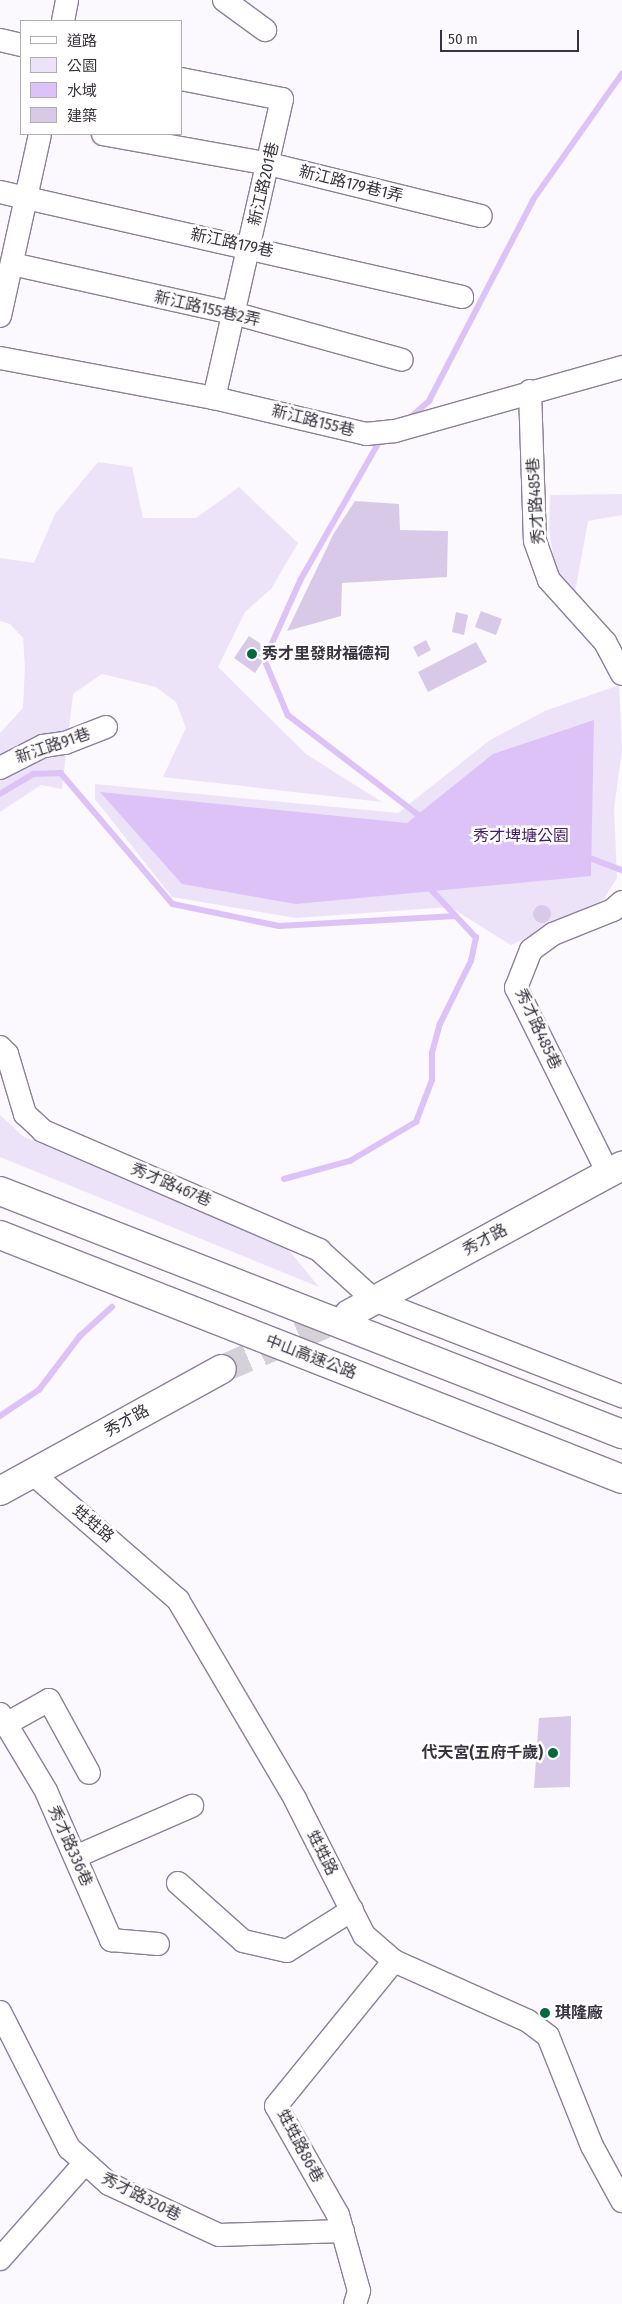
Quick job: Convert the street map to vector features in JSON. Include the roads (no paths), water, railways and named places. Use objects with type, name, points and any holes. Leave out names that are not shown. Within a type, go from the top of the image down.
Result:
[{"type":"main road","name":"秀才路","points":[[349,1314],[615,1170]]},
{"type":"main road","points":[[0,1191],[622,1434]]},
{"type":"main road","name":"中山高速公路","points":[[0,1235],[622,1479]]},
{"type":"main road","name":"秀才路","points":[[0,1491],[222,1369]]},
{"type":"street","points":[[63,20],[68,0]]},
{"type":"street","points":[[224,0],[265,30]]},
{"type":"street","points":[[0,40],[20,45]]},
{"type":"street","name":"新江路201巷","points":[[182,79],[282,99],[269,164],[214,398]]},
{"type":"street","points":[[0,316],[40,135]]},
{"type":"street","name":"新江路179巷1弄","points":[[109,135],[269,164],[481,216]]},
{"type":"street","name":"新江路179巷","points":[[0,192],[26,200],[249,246],[462,297]]},
{"type":"street","name":"新江路155巷2弄","points":[[12,264],[233,314],[402,360]]},
{"type":"street","name":"新江路155巷","points":[[0,358],[214,398],[366,434],[396,431],[530,391],[622,367]]},
{"type":"street","name":"秀才路485巷","points":[[530,391],[535,541],[549,580],[605,642],[622,674]]},
{"type":"street","name":"新江路91巷","points":[[0,768],[43,746],[65,743],[106,727]]},
{"type":"street","name":"秀才路485巷","points":[[615,1170],[516,988],[531,950],[553,934],[613,910],[622,902]]},
{"type":"street","name":"秀才路467巷","points":[[0,1047],[7,1054],[25,1114],[43,1131],[319,1250],[374,1300]]},
{"type":"street","points":[[374,1300],[622,1396]]},
{"type":"street","name":"甡甡路","points":[[32,1472],[178,1600],[295,1799],[364,1935],[394,1962],[528,2021],[548,2036],[592,2146],[622,2200]]},
{"type":"street","points":[[3,1719],[49,1700],[89,1774]]},
{"type":"street","name":"秀才路336巷","points":[[3,1719],[46,1791],[111,1940],[158,1944]]},
{"type":"street","points":[[75,1857],[192,1806]]},
{"type":"street","points":[[178,1883],[243,1941],[287,1951],[352,1910]]},
{"type":"street","name":"甡甡路86巷","points":[[355,2304],[359,2291],[338,2215],[276,2106],[394,1962]]},
{"type":"street","name":"秀才路320巷","points":[[0,2012],[69,2148],[84,2164],[109,2184],[219,2235],[343,2231]]},
{"type":"street","points":[[0,2259],[84,2164]]},
{"type":"water","name":"秀才埤塘公園","points":[[594,720],[591,876],[296,904],[182,884],[100,792],[407,823],[493,754]]},
{"type":"waterway","points":[[412,416],[429,401],[533,200],[622,74]]},
{"type":"waterway","points":[[378,445],[301,580],[265,660],[288,715],[420,816],[421,823]]},
{"type":"waterway","points":[[0,794],[33,774],[61,773],[173,904],[279,926],[456,916]]},
{"type":"waterway","points":[[585,856],[622,870]]},
{"type":"waterway","points":[[284,1179],[350,1161],[416,1122],[432,1080],[432,1053],[440,1024],[471,961],[476,938],[432,891],[431,884]]},
{"type":"waterway","points":[[0,1416],[39,1390],[80,1336],[112,1307]]},
{"type":"tunnel","points":[[222,1369],[349,1314]]},
{"type":"place","name":"秀才里發財福德祠","points":[[252,654]]},
{"type":"place","name":"代天宮(五府千歲)","points":[[553,1753]]},
{"type":"place","name":"琪隆廠","points":[[545,2013]]}]
